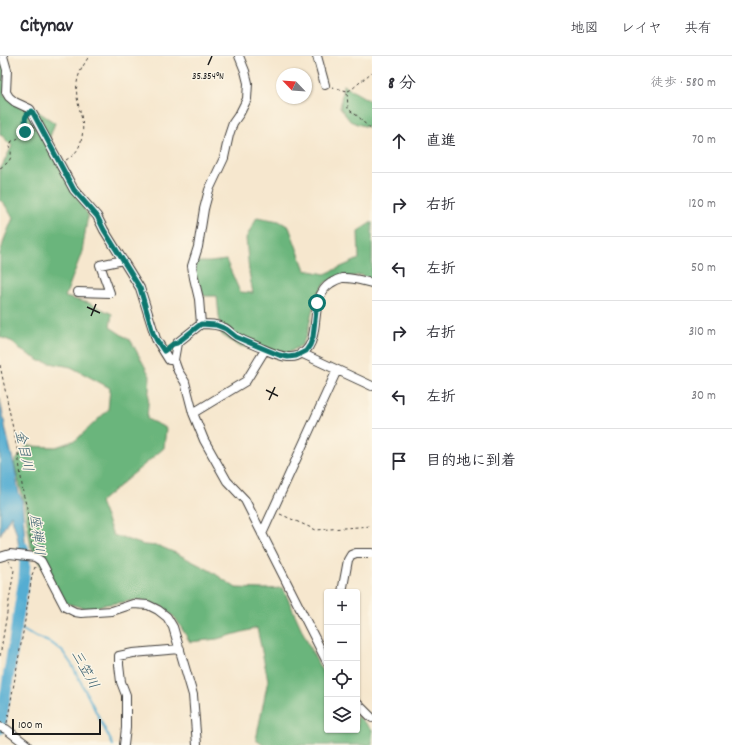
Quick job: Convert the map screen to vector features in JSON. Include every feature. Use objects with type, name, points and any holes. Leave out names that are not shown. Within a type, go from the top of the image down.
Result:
[{"type":"street","points":[[3,56],[7,70],[6,92],[15,102],[32,111],[74,190],[97,216],[140,288],[153,333],[170,360],[174,360]]},
{"type":"street","points":[[201,324],[199,299],[192,266],[198,247],[204,209],[210,190],[224,158],[233,123],[247,99],[248,83],[239,56]]},
{"type":"street","points":[[317,56],[325,85]]},
{"type":"street","points":[[78,292],[110,292],[100,264],[123,260]]},
{"type":"street","points":[[164,351],[173,344],[177,343],[201,324],[216,325],[226,329],[236,337],[279,355],[288,357],[296,356],[306,351],[310,345],[313,337],[317,303],[322,292],[328,285],[342,278],[352,278],[372,283]]},
{"type":"street","points":[[177,343],[174,360],[178,371],[185,382],[193,413],[204,440],[227,481],[245,500],[326,661]]},
{"type":"street","points":[[193,413],[246,381],[265,350]]},
{"type":"street","points":[[302,353],[372,386]]},
{"type":"street","points":[[262,534],[337,370]]},
{"type":"street","points":[[343,589],[348,560],[351,555],[356,553],[372,554]]},
{"type":"street","points":[[5,556],[37,558],[41,561],[65,607],[75,612],[112,610],[133,604],[148,605],[158,610],[166,617],[173,627],[193,695],[197,745]]},
{"type":"street","points":[[124,745],[126,728],[126,695],[121,682],[118,665],[119,656],[180,648]]},
{"type":"street","points":[[360,706],[372,718]]},
{"type":"street","points":[[3,728],[27,745]]},
{"type":"path","points":[[60,164],[76,153],[82,137],[83,122],[78,104],[78,78],[89,56]]},
{"type":"path","points":[[325,85],[347,91],[352,89],[372,72]]},
{"type":"path","points":[[347,91],[348,109],[359,117],[372,130]]},
{"type":"path","points":[[0,168],[7,164],[10,159],[10,147],[12,141],[22,137],[26,127],[26,115],[32,111]]},
{"type":"path","points":[[0,365],[18,453],[23,493],[27,508],[29,531],[37,558],[32,575],[24,627],[3,728]]},
{"type":"path","points":[[272,510],[316,530],[372,526]]},
{"type":"path","points":[[0,656],[14,570],[5,556]]},
{"type":"path","points":[[0,634],[4,635]]},
{"type":"green space","points":[[0,56],[3,56],[11,70],[4,95],[21,100],[55,123],[47,145],[88,215],[82,252],[65,297],[89,303],[112,314],[110,327],[131,341],[150,376],[147,419],[166,428],[164,448],[100,502],[113,535],[144,545],[159,546],[178,554],[211,571],[236,588],[283,588],[324,675],[324,733],[360,733],[360,718],[372,730],[372,745],[263,745],[256,740],[268,680],[257,628],[217,639],[190,642],[176,619],[163,607],[138,600],[102,605],[90,610],[66,603],[31,547],[24,502],[14,463],[27,446],[56,447],[76,440],[108,410],[110,388],[71,367],[40,361],[19,349],[13,342],[0,337],[0,254],[13,218],[0,200],[0,168],[12,146],[0,134]]},
{"type":"green space","points":[[343,85],[372,102],[372,128],[350,121],[340,108]]},
{"type":"green space","points":[[257,217],[279,221],[289,227],[305,270],[325,274],[359,259],[358,231],[372,222],[372,280],[360,275],[326,282],[316,296],[307,334],[302,345],[288,353],[239,346],[222,335],[217,296],[204,296],[193,272],[196,262],[226,260],[240,292],[253,293],[249,272],[246,238]]},
{"type":"water","points":[[0,399],[19,493],[22,499],[25,540],[24,581],[17,535],[11,515],[0,535]]},
{"type":"waterway","name":"座禅川","points":[[0,729],[24,579],[25,563],[23,547]]},
{"type":"waterway","name":"三笠川","points":[[16,626],[53,644],[63,652],[72,665],[113,745]]},
{"type":"route","points":[[25,132],[26,115],[32,111],[74,190],[97,216],[140,288],[153,333],[164,351],[173,344],[177,343],[201,324],[216,325],[226,329],[236,337],[279,355],[288,357],[296,356],[306,351],[310,345],[313,337],[317,303]]},
{"type":"water label","name":"金目川","points":[[23,451]]}]
